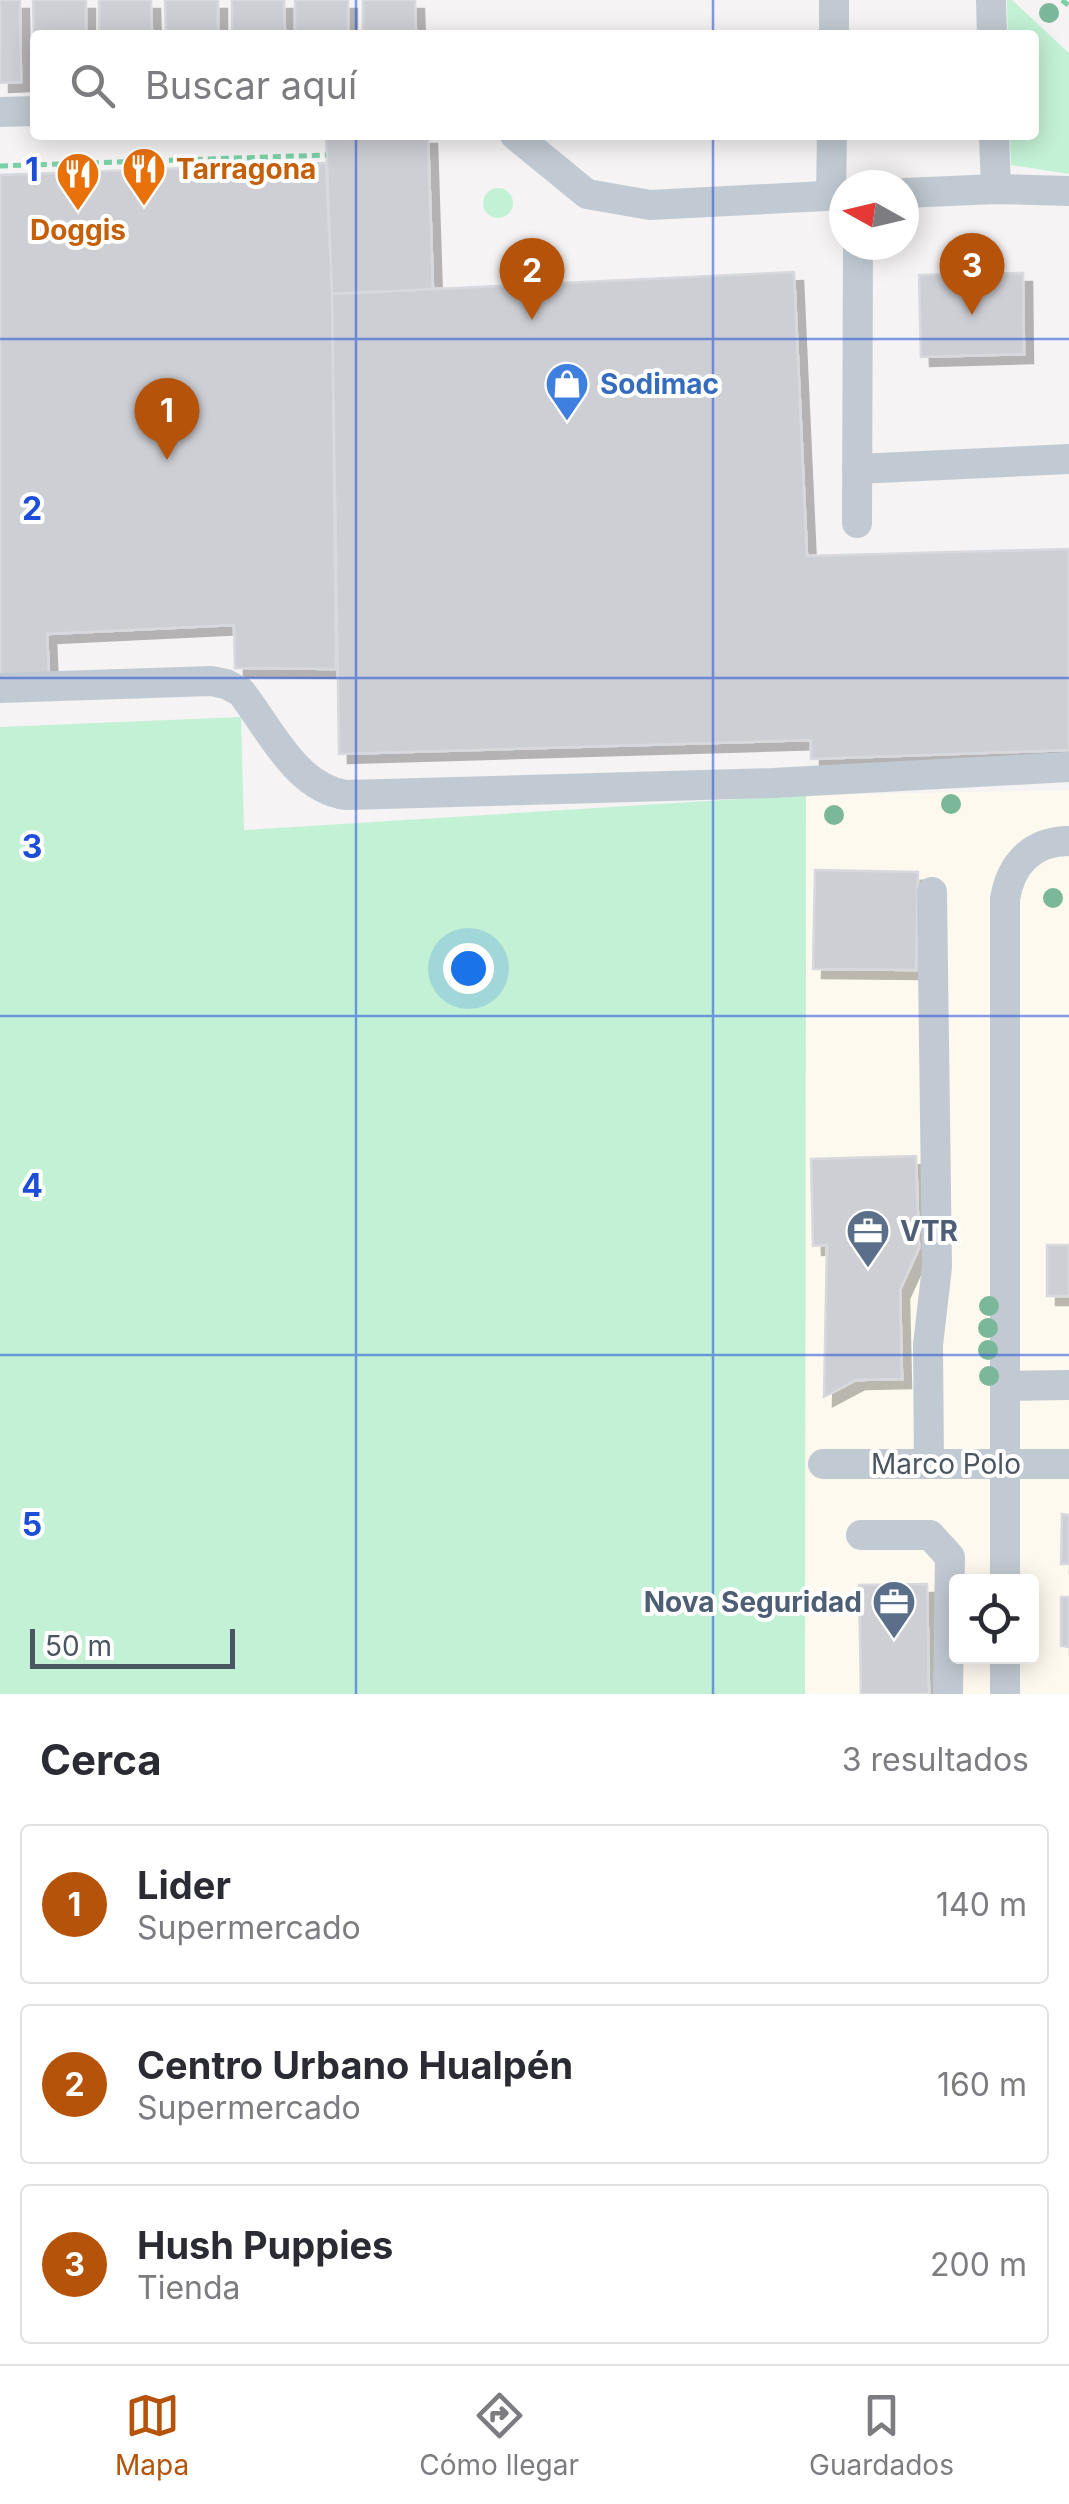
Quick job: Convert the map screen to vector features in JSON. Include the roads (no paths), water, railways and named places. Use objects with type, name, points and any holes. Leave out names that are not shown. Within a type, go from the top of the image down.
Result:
[{"type":"street","points":[[834,0],[834,30]]},
{"type":"street","points":[[991,0],[992,30]]},
{"type":"street","points":[[0,112],[30,111]]},
{"type":"street","points":[[521,140],[587,194],[625,202],[650,205],[829,195]]},
{"type":"street","points":[[832,140],[836,170]]},
{"type":"street","points":[[994,140],[996,189]]},
{"type":"street","points":[[919,192],[996,189],[1067,193]]},
{"type":"street","points":[[857,523],[858,260]]},
{"type":"street","points":[[857,469],[1069,459]]},
{"type":"street","points":[[0,688],[211,681],[226,684],[241,692],[304,776],[323,790],[346,795],[773,783],[1069,767]]},
{"type":"street","points":[[1005,1574],[1005,898],[1008,884],[1024,857],[1050,841],[1069,840]]},
{"type":"street","points":[[930,1464],[928,1345],[937,1267],[932,892]]},
{"type":"street","points":[[1005,1386],[1069,1385]]},
{"type":"street","name":"Marco Polo","points":[[823,1464],[1069,1464]]},
{"type":"street","points":[[861,1535],[930,1535],[950,1557],[948,1694]]},
{"type":"street","points":[[1005,1664],[1005,1694]]},
{"type":"place","name":"Tarragona","points":[[144,207]]},
{"type":"place","name":"Doggis","points":[[78,212]]},
{"type":"place","name":"Hush Puppies","points":[[972,315]]},
{"type":"place","name":"Centro Urbano Hualpén","points":[[532,320]]},
{"type":"place","name":"Sodimac","points":[[567,422]]},
{"type":"place","name":"Lider","points":[[167,460]]},
{"type":"place","name":"VTR","points":[[868,1269]]},
{"type":"place","name":"Nova Seguridad","points":[[894,1640]]}]
